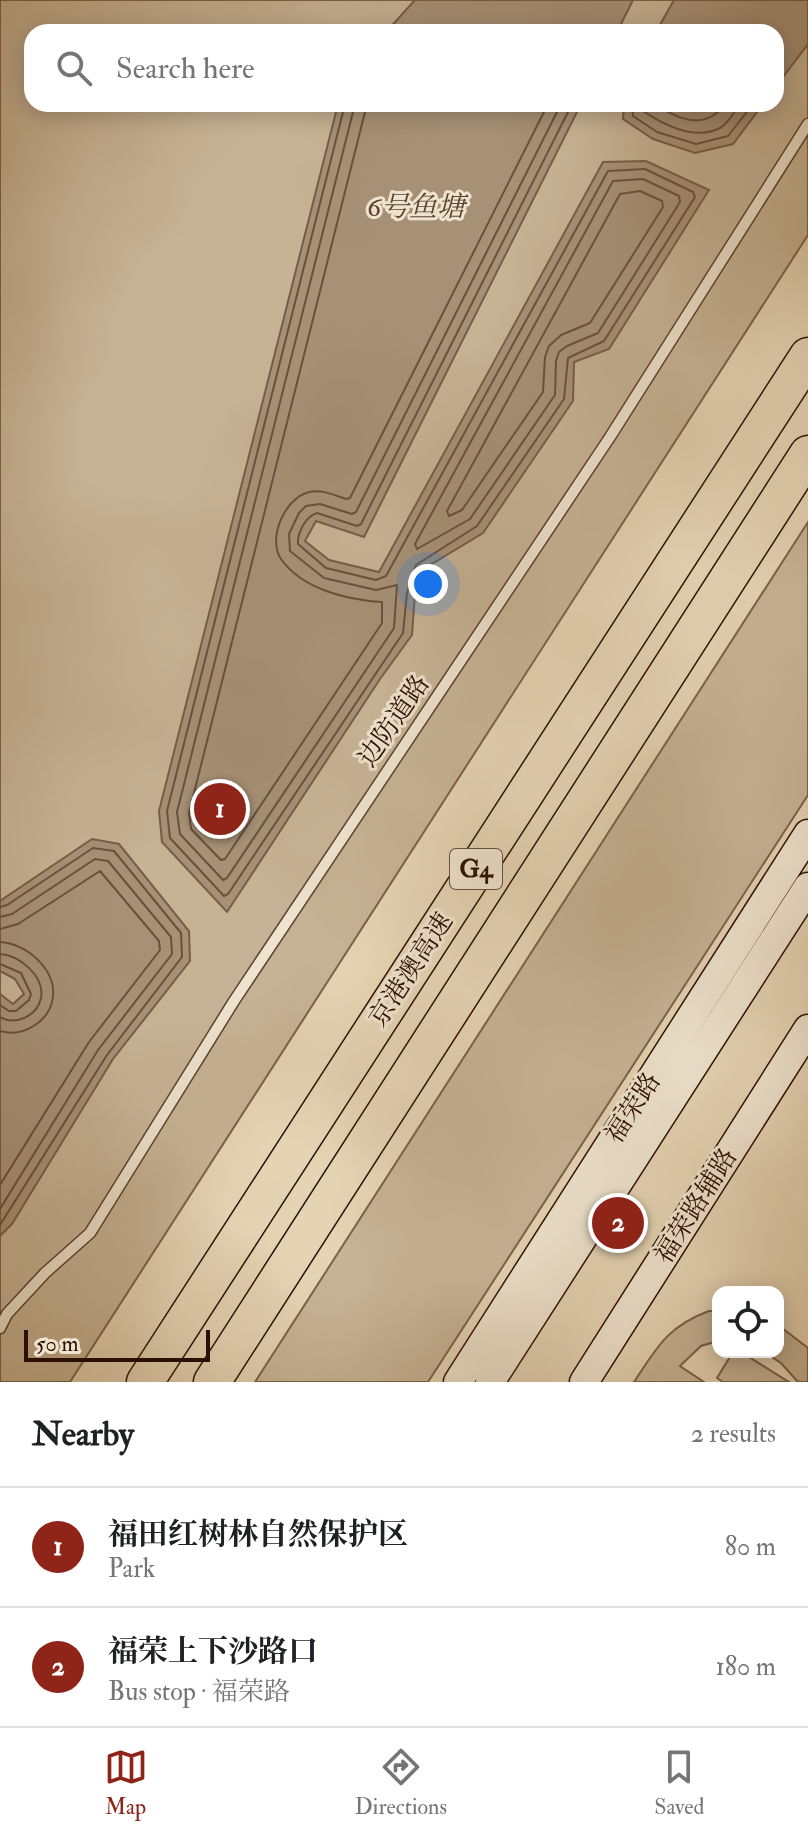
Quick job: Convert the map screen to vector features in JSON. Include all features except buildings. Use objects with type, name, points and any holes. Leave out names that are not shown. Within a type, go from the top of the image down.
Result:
[{"type":"highway","name":"京港澳高速","points":[[145,1382],[808,356]]},
{"type":"highway","name":"G4","points":[[212,1382],[808,454]]},
{"type":"main road","name":"福荣路","points":[[458,1382],[808,834]]},
{"type":"main road","name":"福荣路","points":[[490,1382],[808,887]]},
{"type":"main road","name":"福荣路辅路","points":[[584,1382],[808,1029]]},
{"type":"lane","name":"边防道路","points":[[0,1328],[7,1314],[45,1273],[90,1233],[234,1001],[601,450],[808,124]]},
{"type":"shaded area","points":[[0,0],[808,0],[808,235],[70,1382],[0,1382]]},
{"type":"shaded area","points":[[808,522],[808,795],[428,1382],[255,1382]]},
{"type":"shaded area","points":[[712,1311],[712,1343],[701,1346],[680,1366],[704,1382],[634,1382],[665,1339],[695,1317]]},
{"type":"shaded area","points":[[784,1330],[808,1348],[808,1382],[798,1382],[773,1358],[784,1358]]},
{"type":"shaded area","points":[[729,1358],[751,1358],[789,1382],[723,1382],[717,1378]]},
{"type":"water","points":[[415,0],[633,0],[621,24],[393,24]]},
{"type":"water","points":[[674,0],[808,0],[808,44],[784,76],[784,24],[660,24]]},
{"type":"water","name":"6号鱼塘","points":[[336,112],[577,112],[364,537],[316,521],[305,541],[329,560],[379,572],[603,162],[646,161],[709,190],[609,349],[574,362],[573,401],[483,533],[422,570],[415,594],[412,635],[227,912],[162,842],[159,811]]},
{"type":"water","points":[[623,112],[757,112],[733,144],[695,153],[653,139],[623,119]]},
{"type":"water","points":[[92,839],[119,844],[189,931],[190,961],[113,1059],[12,1224],[0,1236],[0,994],[13,1004],[24,994],[15,979],[0,971],[0,901]]},
{"type":"place","name":"福田红树林自然保护区","points":[[220,809]]},
{"type":"place","name":"福荣上下沙路口","points":[[618,1223]]}]
